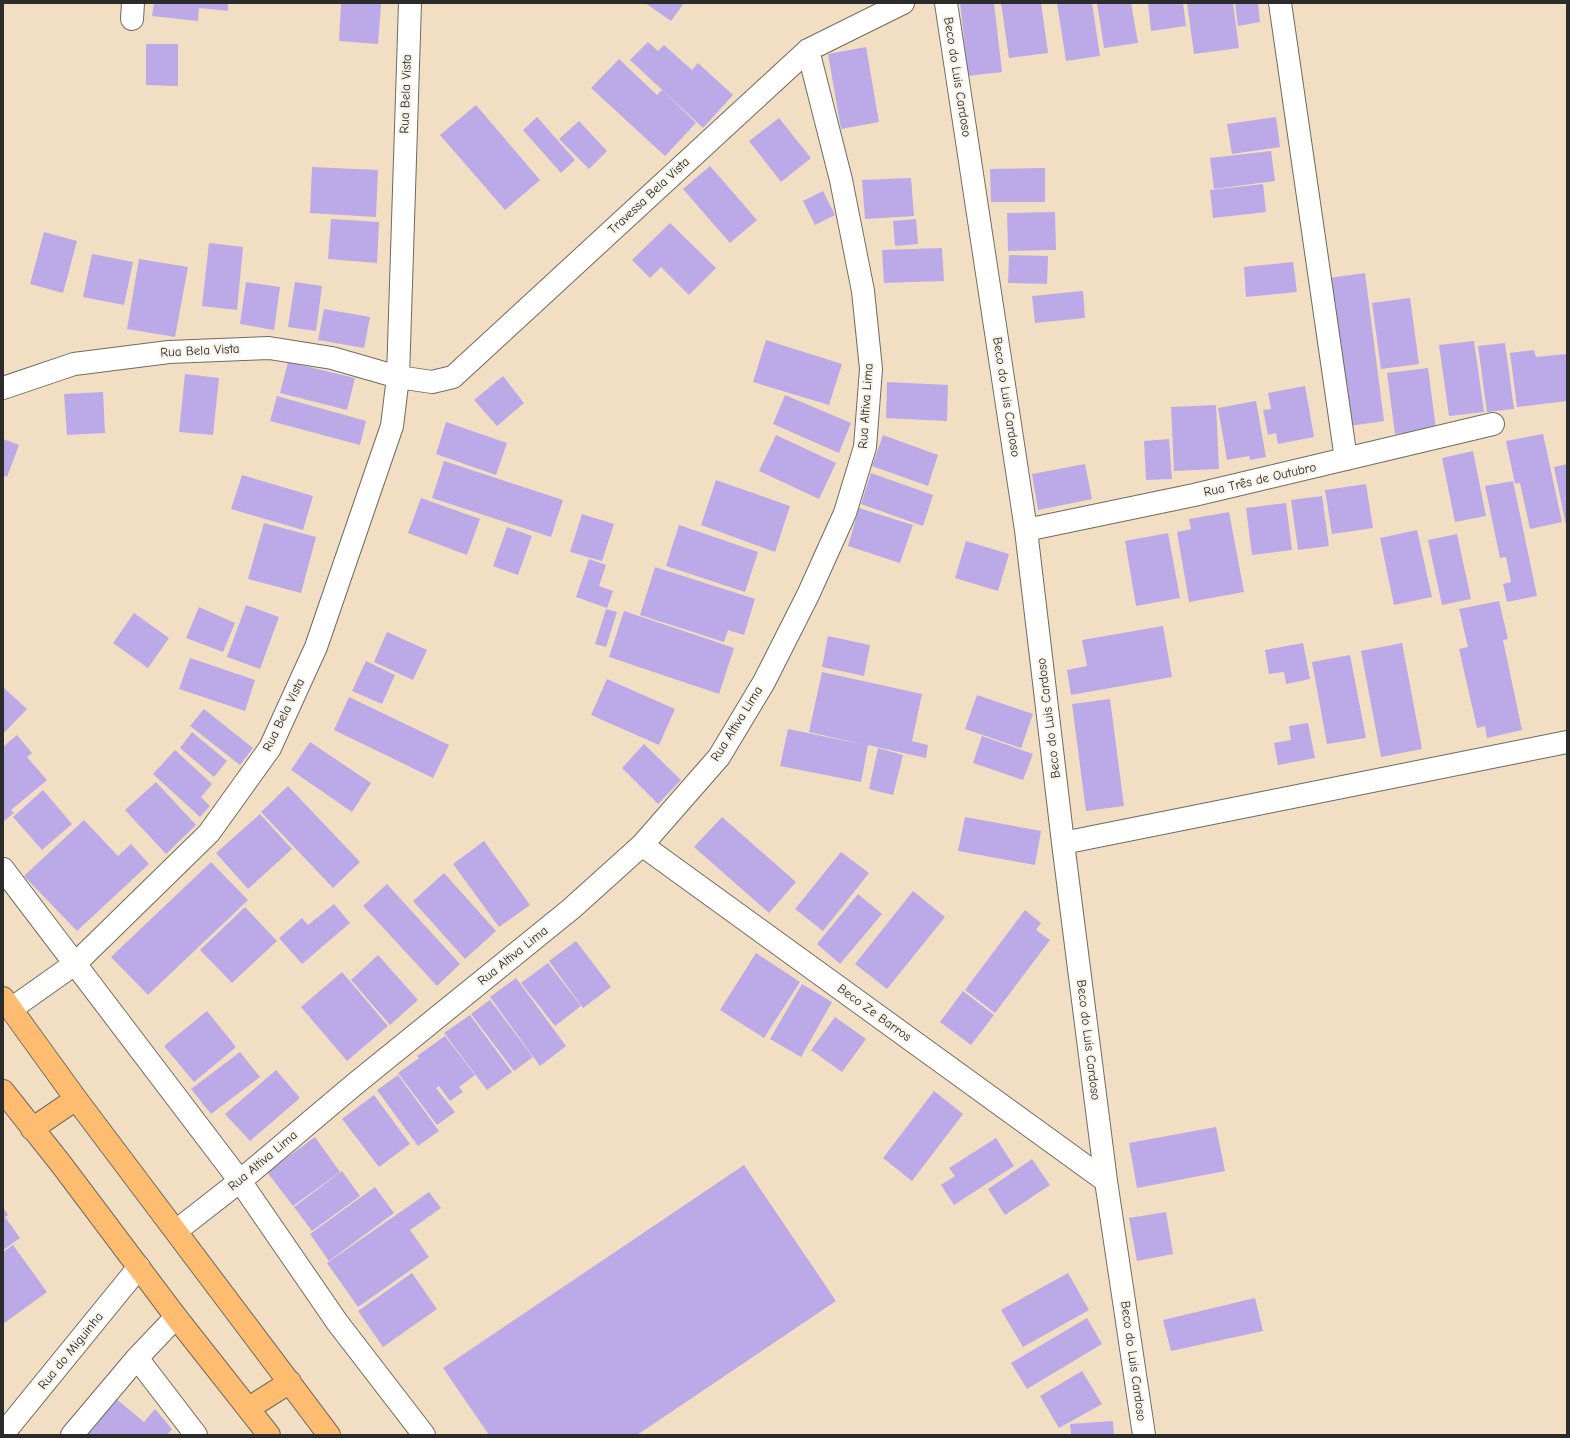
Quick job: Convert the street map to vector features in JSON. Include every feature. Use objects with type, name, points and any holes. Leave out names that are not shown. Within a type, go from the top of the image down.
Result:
[{"type":"main road","points":[[7,1004],[76,1099],[329,1435]]},
{"type":"main road","points":[[3,1091],[176,1317],[270,1435]]},
{"type":"main road","points":[[32,1129],[76,1099]]},
{"type":"main road","points":[[249,1408],[290,1382]]},
{"type":"street","name":"Rua Bela Vista","points":[[7,1004],[76,963],[209,833],[270,748],[316,647],[392,426],[398,377],[410,3]]},
{"type":"street","name":"Travessa Bela Vista","points":[[398,377],[432,382],[453,376],[808,50],[903,3]]},
{"type":"street","name":"Beco do Luis Cardoso","points":[[946,3],[1026,530],[1063,843],[1106,1181],[1144,1435]]},
{"type":"street","points":[[1280,3],[1346,459]]},
{"type":"street","name":"Rua Altiva Lima","points":[[176,1231],[240,1181],[355,1084],[571,909],[642,845],[719,757],[764,682],[808,595],[845,513],[865,447],[871,369],[863,291],[841,180],[808,50]]},
{"type":"street","name":"Rua Bela Vista","points":[[3,388],[74,364],[169,352],[269,348],[332,358],[398,377]]},
{"type":"street","name":"Rua Três de Outubro","points":[[1026,530],[1194,495],[1493,424]]},
{"type":"street","points":[[1063,843],[1567,742]]},
{"type":"street","name":"Beco Ze Barros","points":[[642,845],[1106,1181]]},
{"type":"street","points":[[3,869],[76,963],[240,1181],[337,1322],[424,1435]]},
{"type":"street","name":"Rua do Miguinha","points":[[3,1434],[139,1267]]},
{"type":"street","points":[[72,1435],[137,1358],[176,1317]]},
{"type":"street","points":[[137,1358],[196,1435]]},
{"type":"building","points":[[154,3],[228,3],[228,11],[199,8],[198,21],[152,16]]},
{"type":"building","points":[[341,3],[381,4],[378,44],[339,41]]},
{"type":"building","points":[[645,3],[684,3],[671,21]]},
{"type":"building","points":[[960,3],[994,3],[1002,72],[968,76]]},
{"type":"building","points":[[1001,3],[1041,3],[1048,53],[1009,58]]},
{"type":"building","points":[[1057,3],[1092,3],[1100,56],[1066,61]]},
{"type":"building","points":[[1097,3],[1131,3],[1138,43],[1104,48]]},
{"type":"building","points":[[1148,3],[1183,3],[1186,26],[1151,31]]},
{"type":"building","points":[[1187,3],[1233,3],[1239,48],[1194,54]]},
{"type":"building","points":[[1235,3],[1258,3],[1260,22],[1238,26]]},
{"type":"building","points":[[648,42],[658,51],[664,45],[692,70],[698,63],[733,95],[703,128],[630,60]]},
{"type":"building","points":[[146,44],[178,44],[178,86],[146,85]]},
{"type":"building","points":[[866,47],[879,122],[841,129],[828,54]]},
{"type":"building","points":[[619,59],[657,95],[662,90],[696,123],[665,156],[591,88]]},
{"type":"building","points":[[476,105],[540,180],[505,210],[440,135]]},
{"type":"building","points":[[537,117],[575,160],[561,173],[523,130]]},
{"type":"building","points":[[1276,117],[1280,147],[1232,154],[1227,124]]},
{"type":"building","points":[[779,118],[811,158],[781,182],[749,141]]},
{"type":"building","points":[[579,121],[607,151],[589,169],[559,139]]},
{"type":"building","points":[[1271,151],[1275,181],[1214,189],[1210,158]]},
{"type":"building","points":[[710,166],[757,220],[730,243],[683,189]]},
{"type":"building","points":[[312,167],[378,170],[376,217],[310,213]]},
{"type":"building","points":[[1045,168],[1045,202],[991,202],[990,169]]},
{"type":"building","points":[[911,178],[914,216],[865,219],[862,180]]},
{"type":"building","points":[[1263,184],[1266,212],[1213,218],[1210,190]]},
{"type":"building","points":[[823,191],[835,215],[815,225],[803,201]]},
{"type":"building","points":[[1055,212],[1056,250],[1008,251],[1007,213]]},
{"type":"building","points":[[331,219],[379,222],[377,263],[328,259]]},
{"type":"building","points":[[916,219],[918,244],[895,246],[893,221]]},
{"type":"building","points":[[670,223],[716,268],[689,295],[661,267],[650,278],[632,260]]},
{"type":"building","points":[[44,232],[77,241],[63,293],[30,284]]},
{"type":"building","points":[[209,243],[243,247],[237,310],[202,306]]},
{"type":"building","points":[[942,248],[944,281],[884,283],[882,250]]},
{"type":"building","points":[[92,254],[133,262],[124,305],[83,297]]},
{"type":"building","points":[[1009,255],[1048,256],[1047,284],[1008,283]]},
{"type":"building","points":[[139,259],[188,267],[175,337],[127,329]]},
{"type":"building","points":[[1293,262],[1297,292],[1246,297],[1244,267]]},
{"type":"building","points":[[1365,273],[1384,421],[1349,426],[1329,278]]},
{"type":"building","points":[[246,282],[280,287],[274,330],[240,324]]},
{"type":"building","points":[[295,282],[322,286],[316,331],[288,327]]},
{"type":"building","points":[[1083,291],[1085,318],[1035,323],[1032,296]]},
{"type":"building","points":[[1410,298],[1419,364],[1381,369],[1372,303]]},
{"type":"building","points":[[324,309],[370,317],[364,348],[318,340]]},
{"type":"building","points":[[766,340],[842,364],[829,405],[753,382]]},
{"type":"building","points":[[1474,341],[1484,412],[1449,416],[1439,345]]},
{"type":"building","points":[[1505,343],[1514,409],[1487,412],[1478,346]]},
{"type":"building","points":[[1534,350],[1536,357],[1567,354],[1567,401],[1517,407],[1510,353]]},
{"type":"building","points":[[288,362],[355,378],[347,410],[280,393]]},
{"type":"building","points":[[1428,368],[1436,429],[1395,434],[1387,373]]},
{"type":"building","points":[[185,374],[219,378],[213,435],[179,432]]},
{"type":"building","points":[[503,376],[524,403],[497,426],[474,400]]},
{"type":"building","points":[[887,382],[948,385],[947,421],[886,418]]},
{"type":"building","points":[[1305,386],[1314,437],[1278,444],[1276,433],[1268,435],[1263,410],[1271,409],[1268,393]]},
{"type":"building","points":[[103,392],[105,433],[67,435],[64,394]]},
{"type":"building","points":[[785,395],[851,423],[839,453],[773,424]]},
{"type":"building","points":[[277,396],[366,421],[360,445],[270,421]]},
{"type":"building","points":[[1256,401],[1266,457],[1250,460],[1249,456],[1227,460],[1218,408]]},
{"type":"building","points":[[1216,405],[1219,469],[1174,471],[1171,407]]},
{"type":"building","points":[[446,422],[507,443],[496,475],[436,454]]},
{"type":"building","points":[[1543,434],[1562,522],[1530,529],[1520,483],[1515,484],[1506,441]]},
{"type":"building","points":[[776,435],[836,463],[819,499],[759,471]]},
{"type":"building","points":[[883,435],[938,455],[928,486],[872,466]]},
{"type":"building","points":[[3,439],[19,445],[7,477],[3,475]]},
{"type":"building","points":[[1169,439],[1172,479],[1146,480],[1144,441]]},
{"type":"building","points":[[1473,451],[1486,516],[1455,522],[1442,458]]},
{"type":"building","points":[[444,461],[563,500],[551,537],[432,498]]},
{"type":"building","points":[[1085,464],[1092,499],[1038,510],[1032,474]]},
{"type":"building","points":[[1567,464],[1567,525],[1566,525],[1554,467]]},
{"type":"building","points":[[871,473],[933,495],[923,526],[861,504]]},
{"type":"building","points":[[242,475],[313,496],[303,530],[231,509]]},
{"type":"building","points":[[716,480],[790,506],[775,552],[701,525]]},
{"type":"building","points":[[1513,481],[1537,596],[1507,602],[1503,584],[1511,582],[1506,557],[1500,558],[1485,486]]},
{"type":"building","points":[[1366,484],[1373,528],[1332,534],[1325,490]]},
{"type":"building","points":[[1322,496],[1329,546],[1298,550],[1291,500]]},
{"type":"building","points":[[421,498],[480,519],[467,555],[408,533]]},
{"type":"building","points":[[1286,503],[1292,550],[1252,555],[1246,508]]},
{"type":"building","points":[[859,508],[913,525],[900,563],[848,546]]},
{"type":"building","points":[[1229,512],[1244,592],[1189,602],[1177,532],[1191,529],[1189,519]]},
{"type":"building","points":[[582,514],[614,524],[602,561],[570,552]]},
{"type":"building","points":[[264,523],[316,537],[301,593],[248,579]]},
{"type":"building","points":[[679,525],[758,552],[745,592],[666,566]]},
{"type":"building","points":[[507,527],[532,536],[518,575],[493,566]]},
{"type":"building","points":[[1417,530],[1432,597],[1394,605],[1380,538]]},
{"type":"building","points":[[1168,533],[1180,598],[1136,606],[1125,541]]},
{"type":"building","points":[[1457,534],[1471,599],[1442,605],[1428,540]]},
{"type":"building","points":[[966,541],[1009,554],[998,591],[955,578]]},
{"type":"building","points":[[589,559],[606,565],[599,586],[613,591],[607,608],[576,597]]},
{"type":"building","points":[[655,567],[755,599],[744,635],[728,630],[724,642],[640,615]]},
{"type":"building","points":[[1499,601],[1508,639],[1503,640],[1522,730],[1487,738],[1485,726],[1477,728],[1459,649],[1468,647],[1459,609]]},
{"type":"building","points":[[246,605],[279,617],[260,669],[227,657]]},
{"type":"building","points":[[199,607],[235,623],[223,652],[186,638]]},
{"type":"building","points":[[606,609],[617,612],[606,647],[595,644]]},
{"type":"building","points":[[624,611],[734,648],[719,694],[609,657]]},
{"type":"building","points":[[134,613],[169,638],[148,668],[113,643]]},
{"type":"building","points":[[1163,626],[1172,677],[1071,695],[1067,670],[1087,666],[1082,640]]},
{"type":"building","points":[[387,632],[427,650],[413,680],[374,662]]},
{"type":"building","points":[[828,636],[870,645],[864,676],[822,667]]},
{"type":"building","points":[[1303,643],[1310,679],[1286,684],[1284,672],[1269,674],[1265,650]]},
{"type":"building","points":[[1402,643],[1422,749],[1381,757],[1361,651]]},
{"type":"building","points":[[1350,655],[1366,738],[1327,744],[1312,662]]},
{"type":"building","points":[[190,658],[255,680],[245,711],[179,689]]},
{"type":"building","points":[[366,661],[395,675],[382,704],[352,691]]},
{"type":"building","points":[[822,672],[922,694],[912,741],[928,745],[926,758],[868,745],[861,782],[780,766],[788,729],[866,745],[809,732]]},
{"type":"building","points":[[607,679],[675,709],[659,745],[591,715]]},
{"type":"building","points":[[3,687],[27,709],[3,734]]},
{"type":"building","points":[[977,695],[1033,714],[1021,748],[965,729]]},
{"type":"building","points":[[349,697],[449,745],[433,778],[334,730]]},
{"type":"building","points":[[1110,699],[1124,806],[1086,811],[1072,704]]},
{"type":"building","points":[[204,709],[253,748],[240,765],[190,726]]},
{"type":"building","points":[[1308,723],[1315,758],[1278,765],[1274,743],[1291,740],[1289,726]]},
{"type":"building","points":[[192,732],[227,761],[214,777],[180,748]]},
{"type":"building","points":[[17,735],[32,753],[27,757],[47,780],[11,810],[14,813],[3,822],[3,747]]},
{"type":"building","points":[[982,736],[1033,754],[1023,780],[973,763]]},
{"type":"building","points":[[310,742],[371,783],[352,812],[291,770]]},
{"type":"building","points":[[644,744],[681,780],[658,804],[622,768]]},
{"type":"building","points":[[878,748],[903,755],[893,795],[869,789]]},
{"type":"building","points":[[175,750],[212,784],[201,797],[210,806],[200,817],[153,774]]},
{"type":"building","points":[[156,782],[196,825],[166,854],[125,810]]},
{"type":"building","points":[[288,786],[360,862],[333,888],[261,812]]},
{"type":"building","points":[[43,790],[72,824],[42,850],[13,817]]},
{"type":"building","points":[[260,814],[292,849],[248,889],[216,853]]},
{"type":"building","points":[[722,817],[796,882],[769,913],[694,847]]},
{"type":"building","points":[[965,817],[1041,831],[1035,865],[958,851]]},
{"type":"building","points":[[84,820],[118,856],[131,844],[149,864],[77,931],[24,876]]},
{"type":"building","points":[[484,841],[530,905],[499,927],[453,864]]},
{"type":"building","points":[[841,852],[869,873],[823,931],[795,909]]},
{"type":"building","points":[[211,862],[248,900],[148,995],[111,957]]},
{"type":"building","points":[[444,873],[496,931],[465,959],[413,901]]},
{"type":"building","points":[[387,884],[460,964],[437,986],[363,906]]},
{"type":"building","points":[[913,891],[945,917],[887,989],[855,964]]},
{"type":"building","points":[[858,894],[882,914],[840,964],[817,944]]},
{"type":"building","points":[[334,904],[350,923],[302,964],[279,938],[302,918],[308,925]]},
{"type":"building","points":[[245,907],[277,941],[232,983],[200,950]]},
{"type":"building","points":[[1025,910],[1041,923],[1036,930],[1050,940],[995,1013],[965,990]]},
{"type":"building","points":[[576,941],[611,987],[583,1008],[549,961]]},
{"type":"building","points":[[756,953],[800,982],[764,1038],[720,1010]]},
{"type":"building","points":[[378,955],[418,1000],[390,1025],[351,980]]},
{"type":"building","points":[[548,963],[581,1006],[555,1026],[521,983]]},
{"type":"building","points":[[342,972],[388,1026],[347,1061],[301,1007]]},
{"type":"building","points":[[516,978],[566,1046],[540,1066],[490,997]]},
{"type":"building","points":[[802,984],[832,1002],[801,1057],[770,1039]]},
{"type":"building","points":[[963,991],[994,1015],[971,1045],[940,1022]]},
{"type":"building","points":[[490,1000],[533,1057],[514,1071],[471,1014]]},
{"type":"building","points":[[207,1011],[236,1047],[194,1082],[164,1046]]},
{"type":"building","points":[[470,1015],[512,1072],[487,1090],[444,1033]]},
{"type":"building","points":[[835,1017],[866,1039],[842,1072],[811,1050]]},
{"type":"building","points":[[445,1036],[475,1075],[459,1087],[463,1092],[450,1101],[439,1086],[436,1088],[455,1112],[437,1125],[398,1073],[419,1058],[417,1056]]},
{"type":"building","points":[[240,1052],[260,1077],[211,1114],[191,1089]]},
{"type":"building","points":[[276,1070],[300,1098],[250,1141],[225,1114]]},
{"type":"building","points":[[398,1075],[439,1131],[418,1146],[377,1090]]},
{"type":"building","points":[[934,1091],[963,1114],[912,1181],[883,1158]]},
{"type":"building","points":[[374,1095],[410,1144],[379,1167],[342,1119]]},
{"type":"building","points":[[1216,1127],[1225,1171],[1137,1188],[1129,1143]]},
{"type":"building","points":[[315,1137],[340,1172],[293,1206],[267,1172]]},
{"type":"building","points":[[996,1138],[1014,1166],[954,1205],[941,1185],[955,1176],[949,1168]]},
{"type":"building","points":[[1032,1159],[1050,1185],[1005,1215],[988,1189]]},
{"type":"building","points":[[744,1165],[836,1301],[637,1435],[489,1435],[443,1368]]},
{"type":"building","points":[[342,1171],[360,1196],[312,1231],[294,1207]]},
{"type":"building","points":[[375,1187],[394,1213],[329,1261],[310,1234]]},
{"type":"building","points":[[429,1192],[441,1208],[410,1230],[429,1257],[358,1307],[327,1263]]},
{"type":"building","points":[[3,1207],[8,1215],[5,1217],[20,1238],[3,1250]]},
{"type":"building","points":[[1166,1212],[1173,1254],[1137,1261],[1129,1218]]},
{"type":"building","points":[[13,1245],[47,1292],[3,1324],[3,1252]]},
{"type":"building","points":[[412,1273],[437,1309],[383,1347],[358,1311]]},
{"type":"building","points":[[1068,1273],[1089,1310],[1023,1347],[1001,1310]]},
{"type":"building","points":[[1255,1298],[1263,1331],[1171,1351],[1163,1320]]},
{"type":"building","points":[[1087,1318],[1102,1344],[1027,1389],[1011,1363]]},
{"type":"building","points":[[1082,1371],[1102,1404],[1059,1428],[1040,1396]]},
{"type":"building","points":[[114,1397],[144,1422],[155,1409],[172,1429],[167,1435],[84,1435]]},
{"type":"building","points":[[1113,1421],[1114,1435],[1071,1435],[1070,1424]]}]
